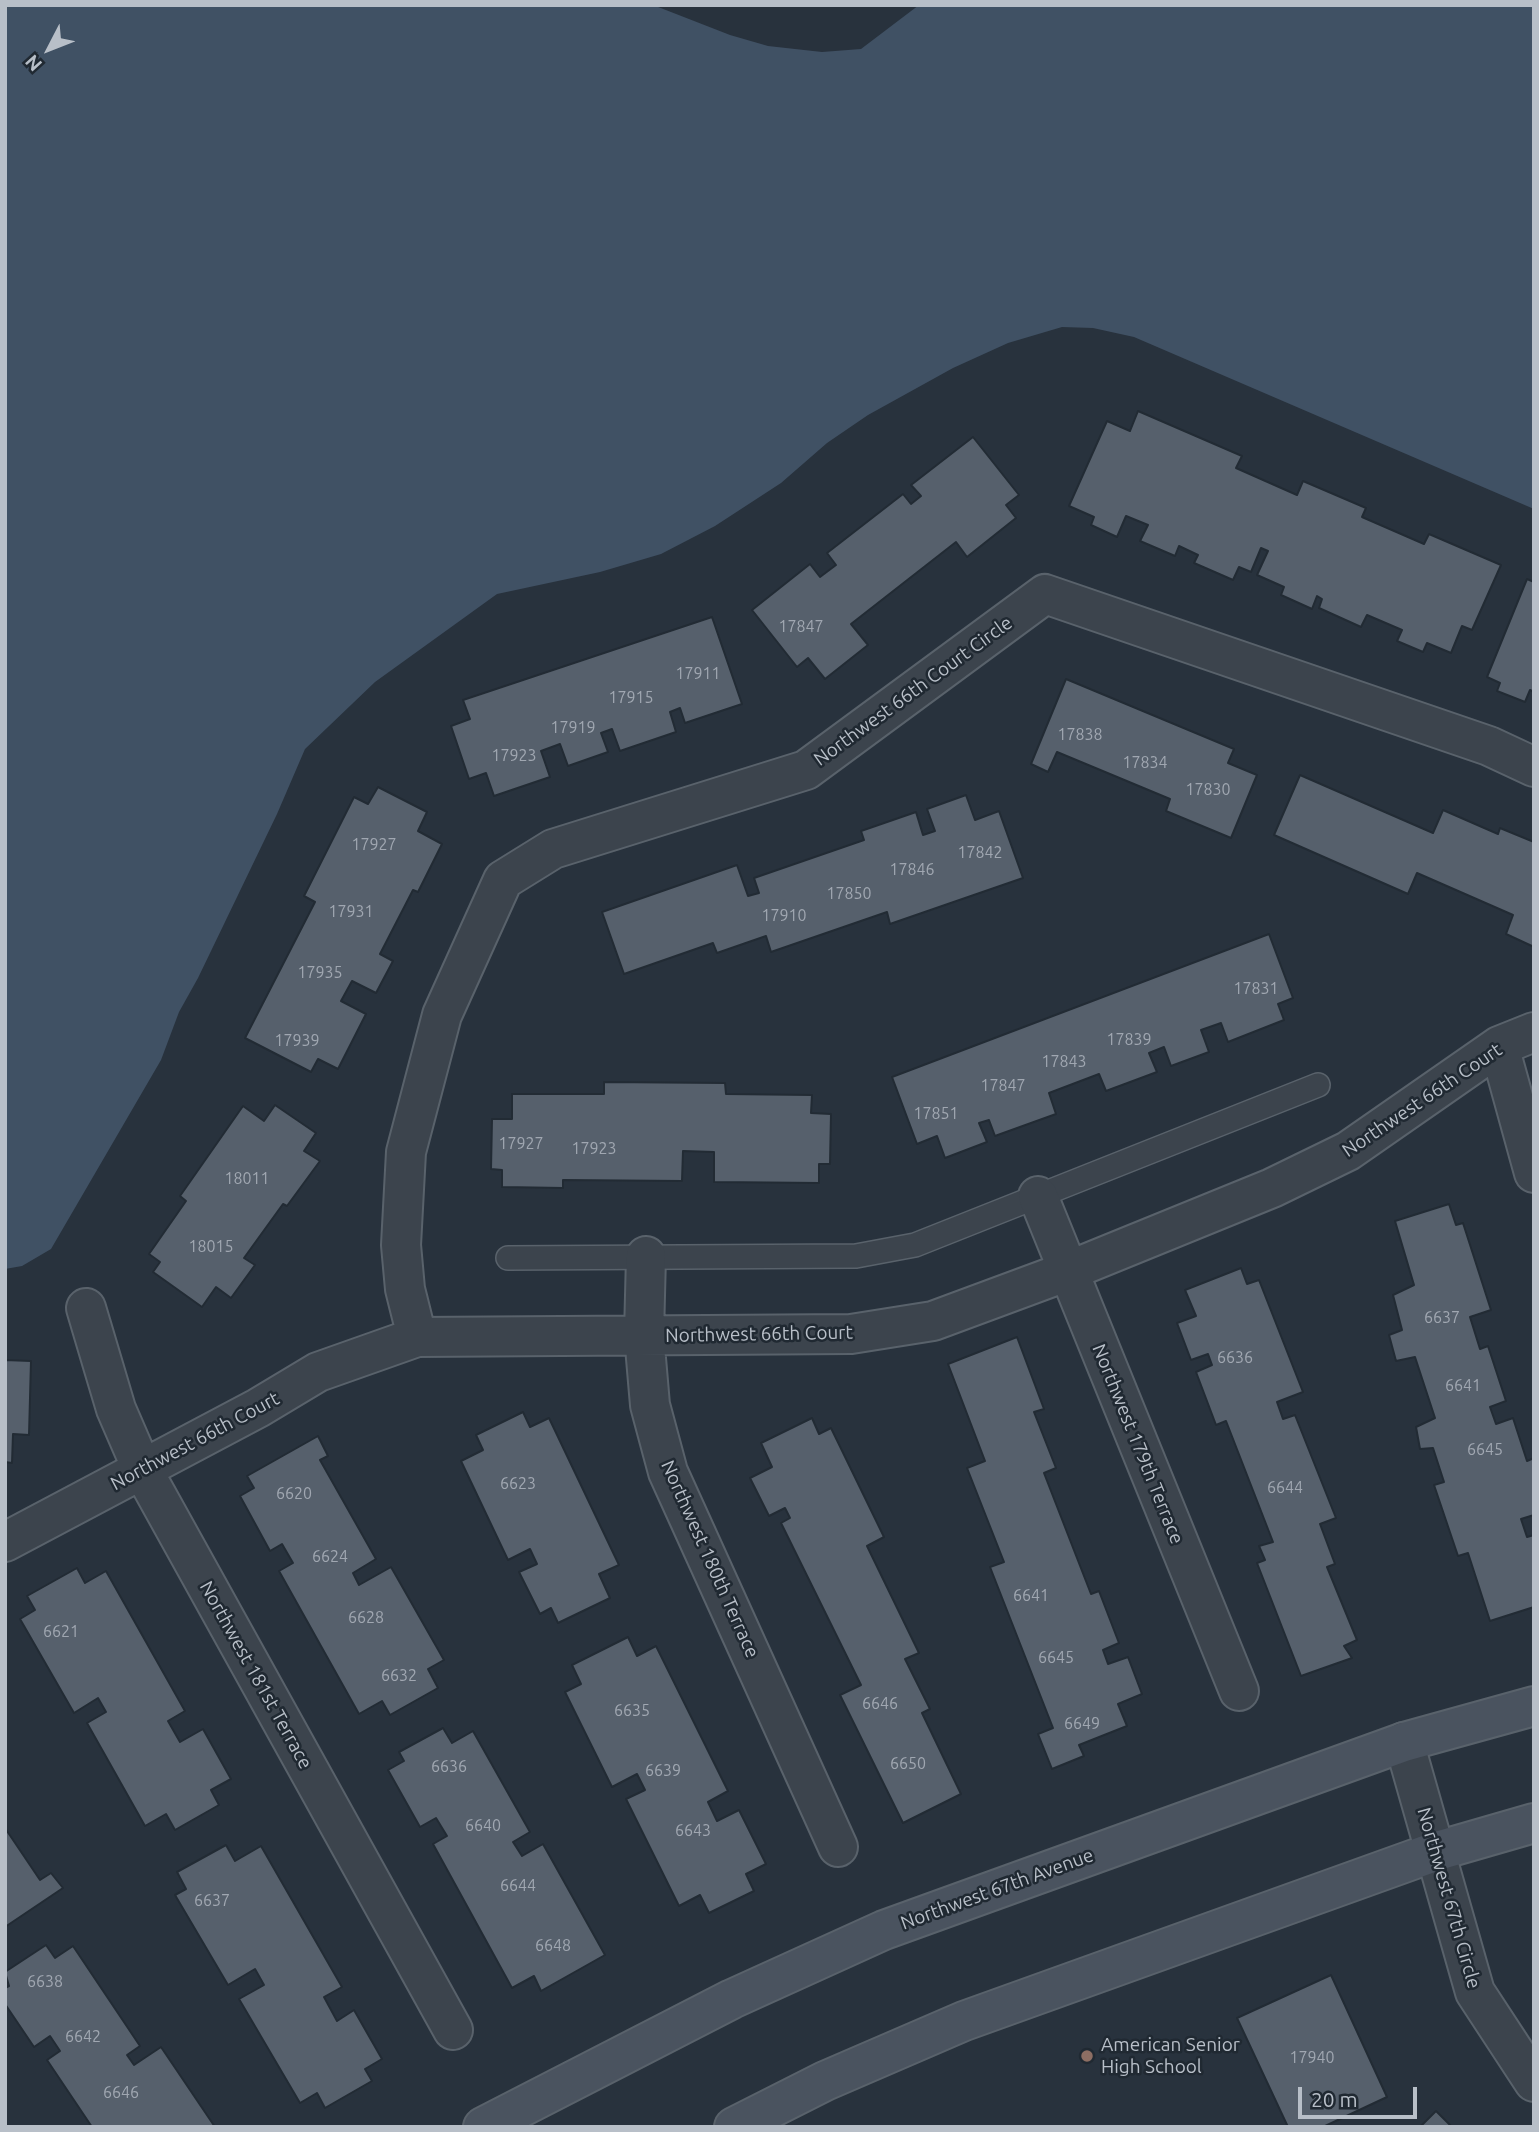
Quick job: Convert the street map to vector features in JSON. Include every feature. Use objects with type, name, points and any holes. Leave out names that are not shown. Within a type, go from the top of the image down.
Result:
[{"type":"main road","name":"Northwest 67th Avenue","points":[[483,2127],[732,1999],[884,1930],[1404,1742],[1534,1706]]},
{"type":"main road","points":[[734,2127],[825,2081],[964,2021],[1437,1851],[1534,1823]]},
{"type":"street","name":"Northwest 66th Court Circle","points":[[416,1337],[404,1289],[401,1245],[406,1152],[442,1015],[503,880],[553,849],[806,770],[1045,594],[1489,746],[1534,766]]},
{"type":"street","name":"Northwest 66th Court","points":[[5,1542],[318,1372],[416,1337],[851,1335],[933,1321],[1068,1272],[1272,1188],[1348,1151],[1517,1039]]},
{"type":"street","points":[[1517,1039],[1534,1173]]},
{"type":"street","name":"Northwest 179th Terrace","points":[[1038,1196],[1238,1691]]},
{"type":"street","name":"Northwest 180th Terrace","points":[[646,1256],[644,1335],[650,1405],[668,1472],[838,1847]]},
{"type":"street","name":"Northwest 181st Terrace","points":[[86,1308],[116,1409],[142,1469],[453,2030]]},
{"type":"street","name":"Northwest 67th Circle","points":[[1404,1742],[1475,1992],[1534,2082]]},
{"type":"lane","points":[[508,1258],[856,1256],[915,1245],[1318,1085]]},
{"type":"water","points":[[5,5],[653,5],[730,35],[768,46],[822,52],[861,49],[919,5],[1534,5],[1534,509],[1134,337],[1093,328],[1062,327],[1008,343],[953,368],[868,415],[827,443],[781,483],[715,526],[661,554],[600,572],[497,594],[375,682],[305,749],[277,814],[179,1012],[161,1060],[51,1249],[22,1266],[5,1269]]},
{"type":"building","points":[[1138,411],[1242,456],[1236,468],[1297,495],[1303,481],[1366,508],[1362,517],[1424,544],[1429,534],[1501,565],[1472,630],[1462,626],[1451,653],[1427,643],[1423,652],[1397,641],[1402,630],[1367,615],[1361,627],[1319,608],[1322,599],[1317,596],[1312,609],[1281,595],[1284,587],[1257,575],[1268,551],[1261,548],[1251,572],[1239,567],[1233,580],[1194,563],[1198,555],[1179,546],[1175,556],[1140,541],[1148,525],[1126,516],[1117,537],[1091,525],[1094,517],[1069,506],[1107,421],[1130,431]]},
{"type":"building","points":[[973,437],[1019,495],[1006,505],[1016,518],[967,557],[956,542],[851,624],[868,645],[825,679],[808,658],[797,667],[752,610],[810,564],[820,577],[836,565],[827,553],[903,494],[911,504],[921,496],[911,485]]},
{"type":"building","points":[[1527,579],[1534,582],[1534,692],[1530,690],[1525,702],[1497,691],[1500,683],[1487,677]]},
{"type":"building","points":[[712,617],[742,704],[685,723],[680,708],[670,712],[676,732],[620,751],[612,729],[601,733],[608,752],[568,766],[560,744],[541,751],[550,777],[494,796],[486,773],[469,779],[451,726],[470,719],[463,700]]},
{"type":"building","points":[[1066,679],[1234,749],[1228,763],[1257,775],[1231,838],[1166,811],[1170,799],[1057,752],[1048,772],[1031,764]]},
{"type":"building","points":[[1300,775],[1433,833],[1443,810],[1498,834],[1500,828],[1534,842],[1534,947],[1506,934],[1513,915],[1417,873],[1408,894],[1274,835]]},
{"type":"building","points":[[378,787],[427,812],[418,831],[442,844],[418,892],[413,890],[380,954],[393,961],[376,993],[352,981],[341,1001],[366,1014],[338,1069],[318,1059],[311,1072],[245,1038],[315,902],[304,896],[354,797],[368,804]]},
{"type":"building","points":[[966,795],[975,820],[999,811],[1023,878],[890,924],[887,912],[771,952],[766,936],[717,953],[713,943],[624,974],[602,912],[737,865],[748,896],[759,893],[754,878],[864,840],[861,831],[916,812],[923,835],[935,831],[927,809]]},
{"type":"building","points":[[1269,934],[1293,998],[1278,1004],[1284,1020],[1228,1042],[1221,1023],[1201,1030],[1209,1052],[1171,1066],[1164,1047],[1149,1053],[1157,1072],[1106,1091],[1099,1074],[1049,1093],[1056,1114],[995,1136],[989,1120],[979,1123],[987,1142],[945,1158],[937,1136],[917,1144],[892,1077]]},
{"type":"building","points":[[604,1082],[725,1083],[726,1094],[812,1095],[811,1113],[831,1114],[830,1164],[819,1164],[819,1183],[714,1182],[714,1152],[683,1151],[682,1181],[563,1180],[563,1188],[502,1187],[502,1170],[491,1169],[492,1119],[512,1119],[512,1094],[604,1094]]},
{"type":"building","points":[[275,1105],[316,1133],[304,1151],[320,1161],[287,1206],[283,1204],[244,1258],[255,1265],[231,1298],[216,1287],[202,1307],[153,1272],[160,1262],[149,1254],[186,1201],[180,1196],[243,1106],[264,1121]]},
{"type":"building","points":[[1449,1204],[1456,1225],[1463,1223],[1491,1310],[1470,1317],[1480,1349],[1488,1346],[1506,1401],[1490,1407],[1496,1424],[1513,1418],[1527,1461],[1534,1458],[1534,1515],[1521,1519],[1527,1537],[1534,1535],[1534,1607],[1490,1621],[1468,1553],[1458,1556],[1434,1485],[1444,1482],[1433,1448],[1420,1449],[1416,1427],[1435,1418],[1415,1357],[1396,1361],[1389,1335],[1402,1330],[1393,1295],[1414,1285],[1395,1221]]},
{"type":"building","points":[[1241,1268],[1247,1284],[1259,1280],[1303,1392],[1277,1402],[1283,1419],[1295,1415],[1336,1518],[1320,1524],[1335,1564],[1327,1567],[1357,1640],[1344,1646],[1352,1658],[1301,1676],[1257,1563],[1265,1560],[1259,1546],[1273,1542],[1226,1421],[1216,1425],[1196,1372],[1212,1365],[1208,1354],[1191,1360],[1177,1323],[1196,1316],[1185,1290]]},
{"type":"building","points":[[1017,1337],[1044,1409],[1034,1412],[1056,1468],[1044,1473],[1091,1594],[1099,1591],[1119,1643],[1103,1650],[1108,1664],[1128,1657],[1142,1694],[1118,1704],[1127,1726],[1079,1745],[1084,1756],[1052,1769],[1038,1734],[1053,1728],[990,1567],[1004,1562],[967,1468],[985,1461],[948,1364]]},
{"type":"building","points":[[5,1360],[31,1361],[29,1435],[13,1434],[12,1463],[5,1462]]},
{"type":"building","points":[[523,1412],[530,1427],[549,1418],[619,1565],[599,1574],[610,1598],[558,1623],[551,1608],[540,1614],[519,1572],[537,1564],[530,1549],[508,1560],[461,1461],[483,1450],[476,1435]]},
{"type":"building","points":[[812,1418],[819,1434],[831,1428],[884,1537],[867,1546],[919,1653],[905,1659],[930,1709],[922,1713],[961,1794],[903,1823],[840,1695],[861,1685],[781,1523],[790,1518],[785,1508],[769,1516],[750,1478],[772,1467],[761,1443]]},
{"type":"building","points":[[318,1436],[328,1456],[320,1460],[376,1559],[353,1573],[359,1585],[391,1567],[444,1660],[428,1669],[438,1688],[390,1715],[382,1701],[359,1714],[279,1571],[293,1563],[282,1544],[270,1551],[240,1496],[254,1488],[247,1476]]},
{"type":"building","points":[[77,1568],[85,1583],[106,1571],[185,1711],[168,1721],[180,1742],[203,1729],[231,1779],[211,1790],[219,1805],[175,1830],[166,1814],[145,1826],[87,1723],[106,1712],[98,1698],[74,1713],[20,1619],[35,1610],[27,1596]]},
{"type":"building","points":[[628,1637],[637,1656],[656,1646],[728,1791],[708,1802],[717,1821],[739,1810],[766,1864],[746,1874],[754,1891],[709,1913],[700,1895],[679,1906],[626,1799],[645,1790],[637,1774],[612,1787],[565,1692],[581,1684],[572,1665]]},
{"type":"building","points":[[443,1728],[452,1743],[473,1731],[530,1832],[513,1842],[522,1856],[543,1844],[605,1955],[541,1991],[534,1976],[512,1988],[433,1844],[447,1836],[436,1818],[420,1827],[388,1770],[404,1761],[399,1752]]},
{"type":"building","points":[[5,1828],[40,1880],[51,1873],[63,1888],[5,1927]]},
{"type":"building","points":[[226,1845],[235,1861],[261,1846],[342,1987],[324,1997],[337,2021],[354,2010],[382,2059],[365,2069],[372,2081],[325,2108],[317,2093],[300,2103],[239,1999],[264,1985],[255,1969],[228,1985],[175,1895],[186,1889],[177,1872]]},
{"type":"building","points":[[46,1945],[55,1958],[73,1946],[140,2046],[127,2055],[134,2065],[161,2047],[215,2127],[92,2127],[47,2060],[60,2051],[50,2036],[34,2047],[5,2004],[5,1988],[9,1986],[5,1972]]},
{"type":"building","points":[[1331,1975],[1387,2097],[1323,2127],[1288,2127],[1237,2018]]},
{"type":"building","points":[[1436,2111],[1452,2127],[1420,2127]]},
{"type":"place","name":"American Senior High School","points":[[1087,2056]]}]
